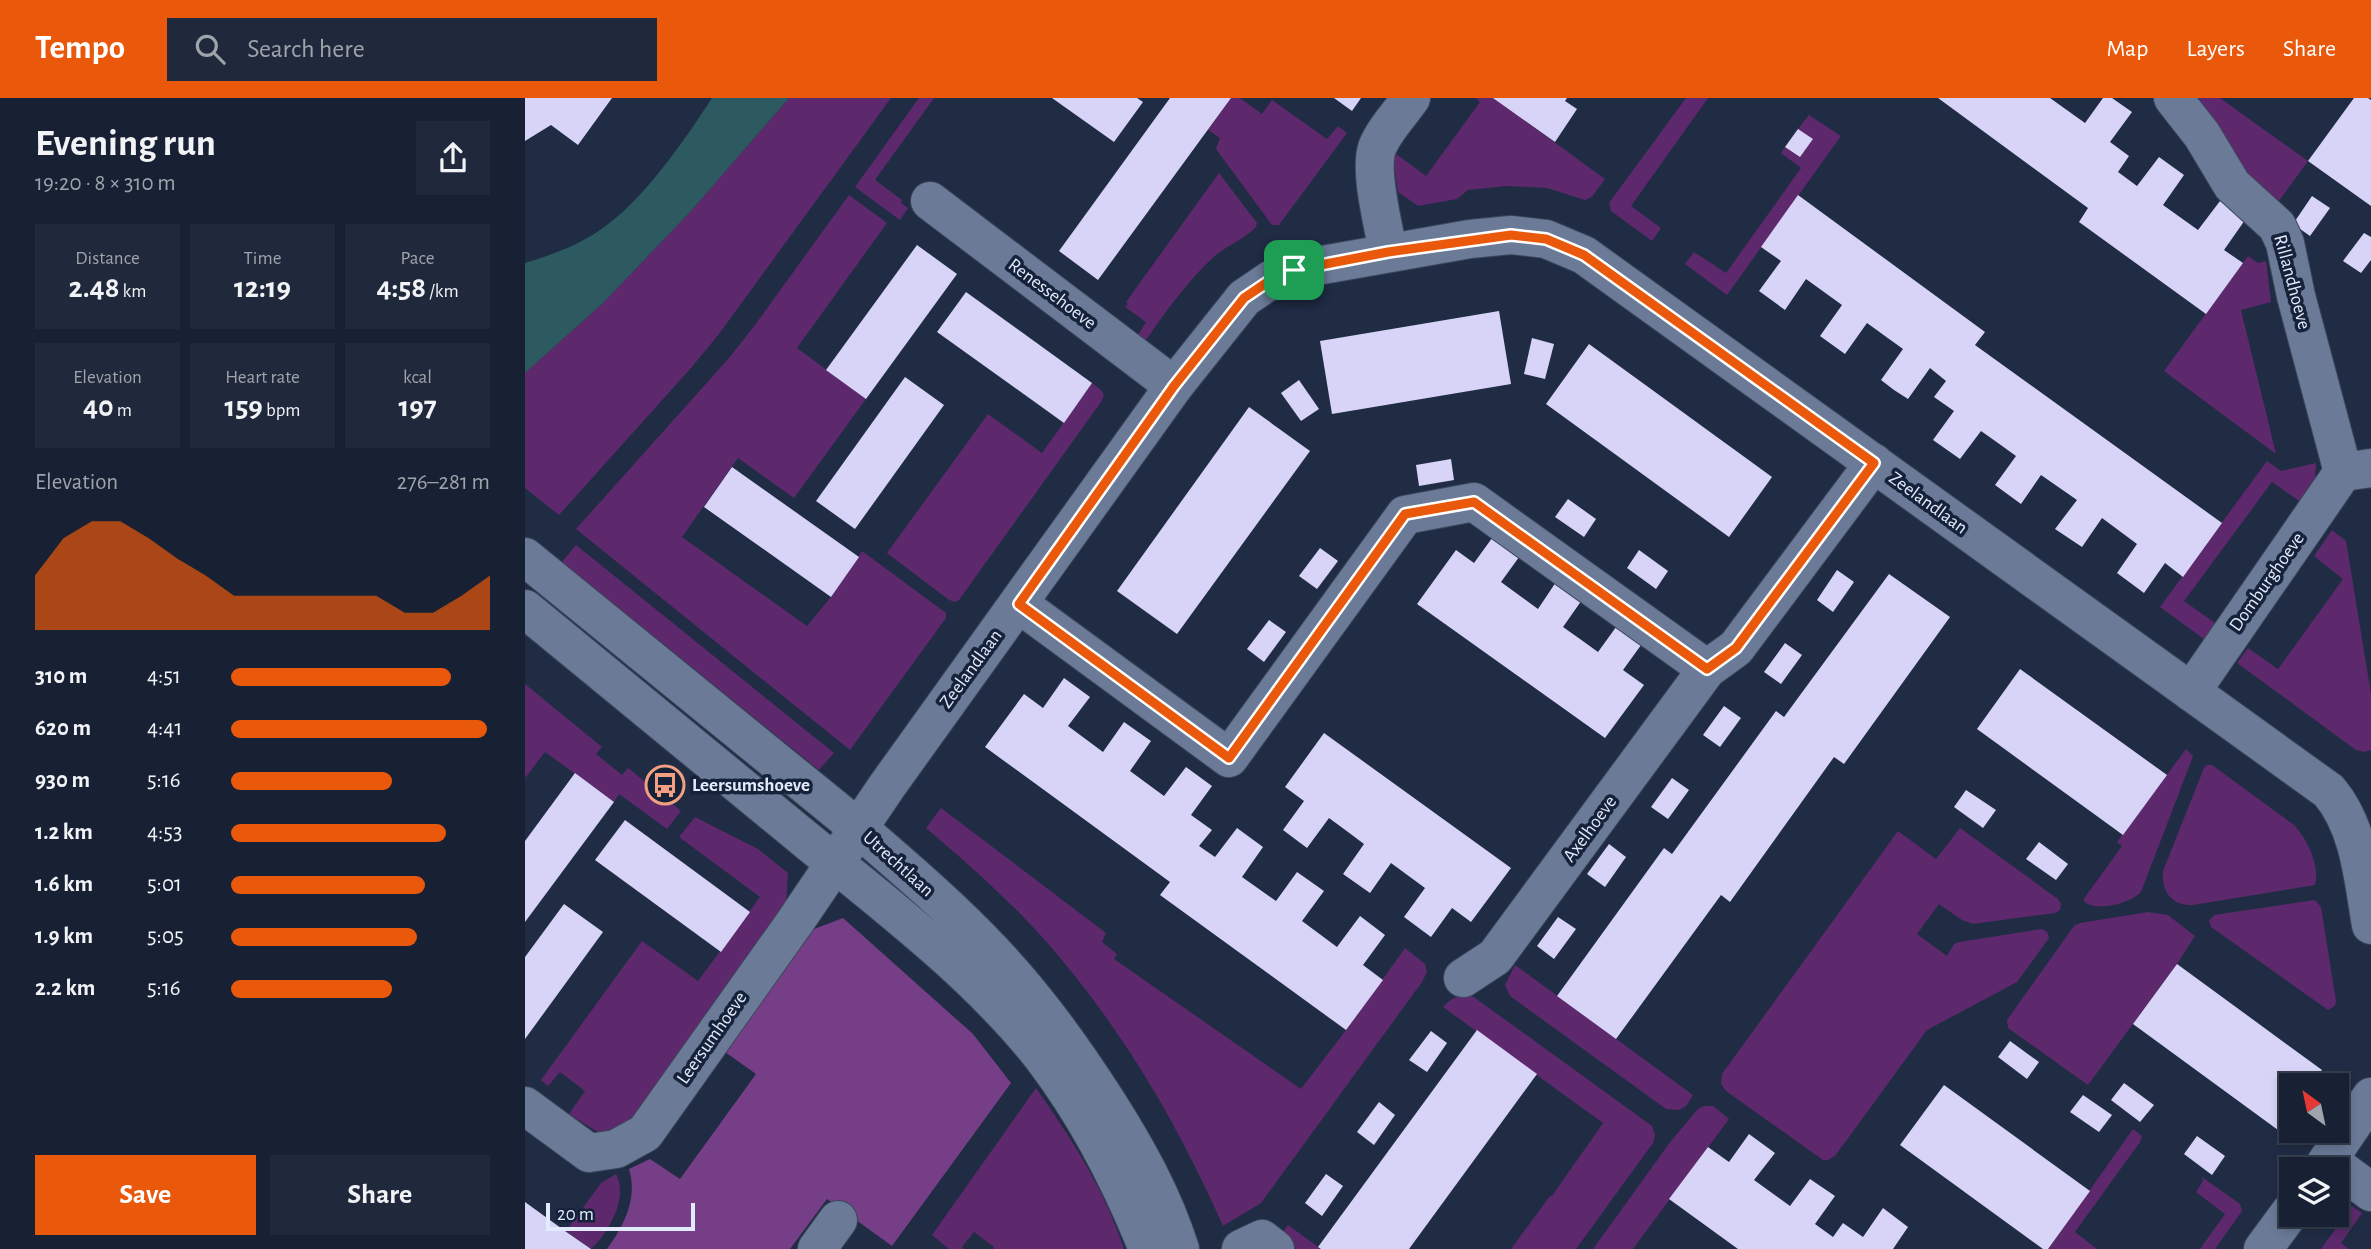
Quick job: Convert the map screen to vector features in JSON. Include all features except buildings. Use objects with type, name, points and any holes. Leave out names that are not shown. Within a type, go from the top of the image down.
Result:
[{"type":"street","points":[[1388,252],[1378,195],[1376,150],[1411,98]]},
{"type":"street","name":"Rillandhoeve","points":[[2173,98],[2202,135],[2232,185],[2277,226],[2285,243],[2296,296],[2357,470]]},
{"type":"street","name":"Renessehoeve","points":[[930,201],[1174,386]]},
{"type":"street","name":"Zeelandlaan","points":[[858,828],[1174,386],[1244,298],[1272,279],[1294,270],[1388,252],[1511,235],[1546,239],[1584,255],[2329,791],[2342,806],[2355,840],[2371,925]]},
{"type":"street","name":"Axelhoeve","points":[[1463,978],[1495,957],[1707,669],[1736,648],[1874,463]]},
{"type":"street","name":"Domburghoeve","points":[[2191,692],[2357,470]]},
{"type":"street","points":[[1019,604],[1229,758],[1405,514],[1474,502],[1707,669]]},
{"type":"street","name":"Utrechtlaan","points":[[525,557],[910,872],[1000,961],[1036,1002],[1087,1072],[1132,1142],[1169,1213],[1180,1249]]},
{"type":"street","name":"Utrechtlaan","points":[[525,609],[834,863],[952,964],[1013,1023],[1045,1061],[1088,1126],[1122,1187],[1148,1249]]},
{"type":"street","name":"Leersumhoeve","points":[[525,1106],[589,1153],[616,1149],[645,1133],[795,922],[858,828]]},
{"type":"street","points":[[2330,1157],[2371,1097]]},
{"type":"street","points":[[2349,1179],[2371,1192]]},
{"type":"street","points":[[2263,1249],[2279,1227]]},
{"type":"shaded area","points":[[712,98],[789,98],[691,211],[603,303],[525,373],[525,263],[591,236],[631,204],[661,170]]},
{"type":"shaded area","points":[[789,98],[891,98],[719,334],[559,515],[525,488],[525,373],[603,303],[691,211]]},
{"type":"shaded area","points":[[919,98],[934,98],[875,180],[902,200],[901,203],[908,208],[900,220],[855,187]]},
{"type":"shaded area","points":[[1231,98],[1240,98],[1262,114],[1272,100],[1327,139],[1338,126],[1347,133],[1279,225],[1272,225],[1216,149],[1220,138],[1208,130]]},
{"type":"shaded area","points":[[1476,98],[1494,98],[1605,179],[1592,197],[1585,200],[1547,188],[1507,186],[1468,190],[1457,199],[1418,206],[1398,192],[1393,158],[1396,154],[1426,176],[1480,102]]},
{"type":"shaded area","points":[[1686,98],[1708,98],[1631,206],[1661,228],[1652,241],[1611,211],[1609,203]]},
{"type":"shaded area","points":[[2186,98],[2220,98],[2308,161],[2273,209]]},
{"type":"shaded area","points":[[1809,115],[1841,136],[1727,295],[1685,264],[1694,252],[1726,273],[1801,168],[1781,153],[1785,147],[1800,157],[1813,139],[1798,129]]},
{"type":"shaded area","points":[[1219,173],[1257,223],[1256,227],[1221,251],[1196,275],[1146,340],[1138,335],[1146,322],[1125,307],[1128,304],[1126,302]]},
{"type":"shaded area","points":[[849,195],[887,223],[797,348],[866,399],[794,498],[738,458],[682,537],[807,626],[831,597],[862,551],[946,613],[946,618],[850,750],[576,529],[729,358]]},
{"type":"shaded area","points":[[2248,256],[2258,263],[2266,261],[2271,302],[2241,310],[2276,454],[2164,371]]},
{"type":"shaded area","points":[[1092,383],[1104,395],[1101,402],[959,600],[949,600],[887,553],[988,414],[1042,453]]},
{"type":"shaded area","points":[[2267,461],[2281,471],[2316,463],[2315,479],[2302,503],[2272,482],[2184,601],[2215,623],[2204,639],[2160,607]]},
{"type":"shaded area","points":[[2332,530],[2346,541],[2371,694],[2371,750],[2364,752],[2356,750],[2237,663],[2248,648],[2278,669],[2343,579],[2314,556]]},
{"type":"shaded area","points":[[576,545],[834,753],[819,770],[562,562]]},
{"type":"shaded area","points":[[525,684],[602,747],[596,754],[622,775],[628,768],[681,811],[667,829],[619,794],[614,802],[545,752],[525,778]]},
{"type":"shaded area","points":[[2186,749],[2193,756],[2141,892],[2129,900],[2112,905],[2088,904],[2083,900],[2122,846],[2117,842]]},
{"type":"shaded area","points":[[2207,765],[2212,765],[2294,825],[2311,853],[2316,869],[2315,885],[2193,905],[2179,903],[2169,896],[2164,885],[2163,871]]},
{"type":"shaded area","points":[[941,808],[1106,933],[1102,942],[1117,954],[1114,959],[1301,1089],[1405,948],[1425,964],[1427,972],[1261,1203],[1223,1226],[1166,1111],[1097,1005],[1029,923],[926,828]]},
{"type":"shaded area","points":[[695,817],[758,849],[788,873],[786,904],[628,1124],[601,1134],[569,1114],[585,1091],[560,1072],[548,1086],[541,1080],[642,941],[698,981],[760,897],[679,837]]},
{"type":"shaded area","points":[[1960,828],[2058,899],[2060,910],[2055,913],[1973,924],[1962,920],[1939,904],[1917,934],[1947,956],[1954,944],[1959,942],[2042,929],[2047,932],[2049,938],[2017,982],[1927,1030],[1835,1156],[1823,1160],[1726,1091],[1721,1084],[1722,1074],[1898,831],[1936,859]]},
{"type":"shaded area","points":[[2315,900],[2321,907],[2336,1001],[2335,1006],[2328,1010],[2211,927],[2209,921],[2214,915]]},
{"type":"shaded area","points":[[2148,912],[2168,915],[2195,936],[2088,1085],[2008,1028],[2007,1020],[2074,926]]},
{"type":"shaded area","points":[[843,918],[973,1034],[1011,1083],[892,1246],[827,1199],[790,1249],[607,1249],[628,1211],[632,1191],[629,1169],[650,1159],[680,1179],[756,1074],[725,1052],[814,929]]},
{"type":"shaded area","points":[[1515,965],[1693,1095],[1686,1106],[1679,1110],[1666,1109],[1510,996],[1505,985]]},
{"type":"shaded area","points":[[1471,995],[1652,1126],[1655,1135],[1653,1143],[1576,1249],[1511,1249],[1603,1123],[1443,1007],[1455,998]]},
{"type":"shaded area","points":[[1036,1088],[1086,1165],[1107,1206],[1124,1249],[993,1249],[994,1247],[974,1232],[962,1247],[964,1249],[949,1249],[932,1235]]},
{"type":"shaded area","points":[[1713,1106],[1729,1119],[1633,1249],[1593,1249],[1671,1141],[1698,1109]]},
{"type":"shaded area","points":[[2133,1129],[2142,1136],[2140,1142],[2075,1232],[2097,1249],[2048,1249]]},
{"type":"shaded area","points":[[616,1174],[620,1194],[615,1214],[604,1234],[591,1249],[566,1231],[601,1183]]},
{"type":"shaded area","points":[[2202,1177],[2240,1204],[2242,1211],[2215,1249],[2200,1249],[2225,1214],[2196,1192],[2203,1181]]},
{"type":"shaded area","points":[[2352,1206],[2362,1213],[2341,1243],[2349,1249],[2321,1249],[2337,1227],[2349,1227],[2349,1210]]},
{"type":"shaded area","points":[[1288,1225],[1321,1249],[1292,1249],[1282,1233]]},
{"type":"place","name":"Leersumshoeve","points":[[665,785]]},
{"type":"route","points":[[1511,235],[1546,239],[1584,255],[1874,463],[1736,648],[1707,669],[1474,502],[1405,514],[1229,758],[1019,604],[1224,320],[1244,298],[1272,279],[1294,270],[1470,240],[1511,235]]}]
